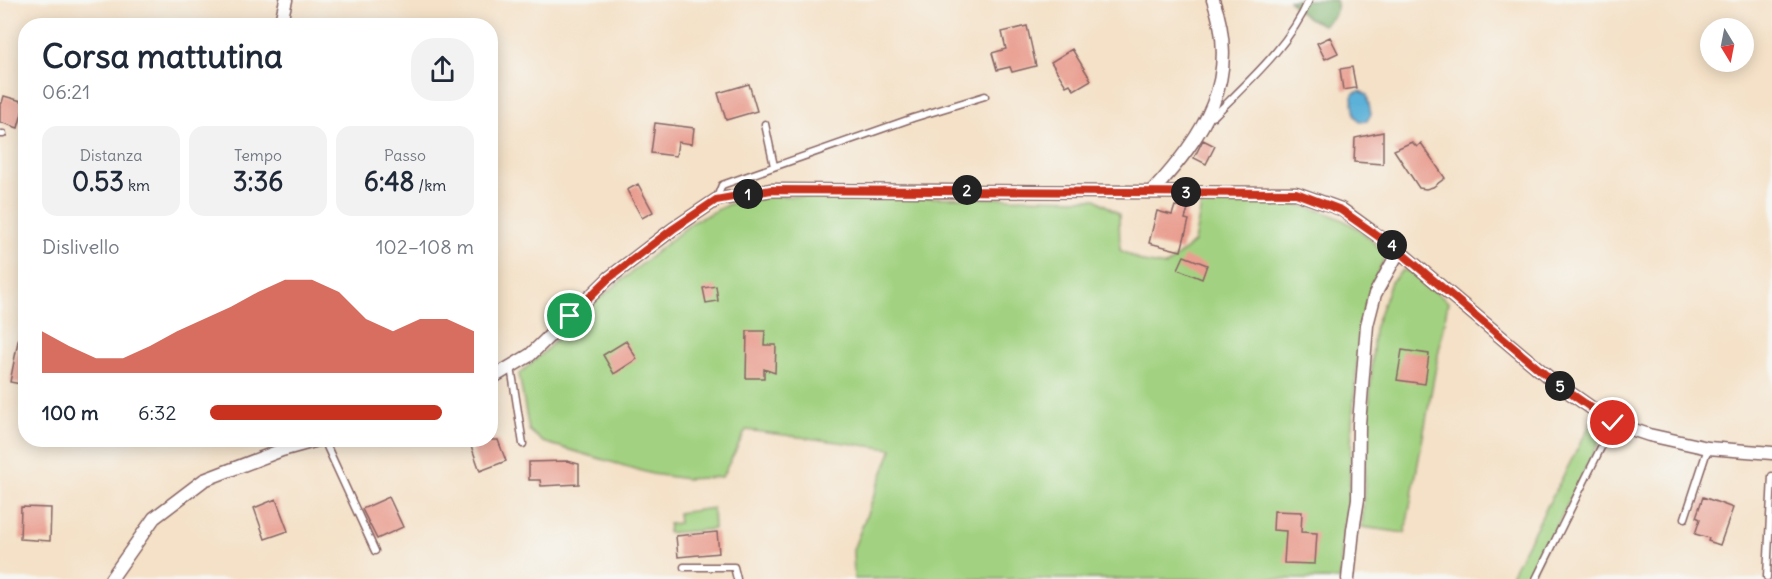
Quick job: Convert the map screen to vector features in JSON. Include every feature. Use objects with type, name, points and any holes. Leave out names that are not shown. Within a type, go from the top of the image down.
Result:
[{"type":"street","points":[[282,18],[286,0]]},
{"type":"street","points":[[1152,192],[1198,135],[1215,104],[1224,56],[1220,20],[1213,0]]},
{"type":"street","points":[[498,375],[530,355],[609,278],[673,229],[716,200],[771,190],[1296,193],[1341,210],[1399,251],[1553,381],[1613,423],[1649,435],[1708,447],[1772,453]]},
{"type":"street","points":[[1348,579],[1358,499],[1359,424],[1367,325],[1375,294],[1399,251]]},
{"type":"street","points":[[111,579],[154,518],[204,480],[278,447]]},
{"type":"lane","points":[[1207,118],[1220,109],[1265,63],[1294,27],[1310,0]]},
{"type":"lane","points":[[716,200],[722,185],[913,118],[985,96]]},
{"type":"lane","points":[[765,124],[774,166]]},
{"type":"lane","points":[[511,366],[523,444]]},
{"type":"lane","points":[[1536,579],[1613,423]]},
{"type":"lane","points":[[327,447],[375,551]]},
{"type":"lane","points":[[1685,518],[1708,447]]},
{"type":"lane","points":[[1767,577],[1772,476]]},
{"type":"lane","points":[[684,567],[734,567],[736,579]]},
{"type":"green space","points":[[1289,0],[1335,0],[1337,2],[1335,15],[1323,25],[1304,15]]},
{"type":"green space","points":[[770,196],[1096,199],[1119,214],[1120,250],[1143,262],[1166,266],[1194,242],[1202,201],[1277,202],[1326,213],[1348,223],[1368,237],[1385,256],[1367,299],[1360,328],[1352,423],[1349,497],[1343,530],[1340,579],[854,579],[853,550],[892,449],[746,430],[722,477],[687,479],[652,474],[543,442],[529,430],[519,374],[581,314],[693,222],[729,204]]},
{"type":"green space","points":[[1403,270],[1411,272],[1448,302],[1405,533],[1362,527],[1374,329],[1391,282]]},
{"type":"green space","points":[[1593,419],[1606,426],[1604,432],[1530,579],[1509,579]]},
{"type":"green space","points":[[713,508],[714,529],[668,533],[669,524],[679,523],[678,513]]},
{"type":"water","points":[[1360,91],[1367,95],[1371,114],[1367,121],[1360,122],[1355,116],[1352,97],[1354,93]]},
{"type":"building","points":[[1027,26],[1036,66],[1012,72],[1010,67],[997,70],[992,53],[1006,49],[1002,32]]},
{"type":"building","points":[[1330,37],[1338,53],[1325,59],[1317,43]]},
{"type":"building","points":[[1072,49],[1091,80],[1074,90],[1070,84],[1066,86],[1051,62]]},
{"type":"building","points":[[1352,67],[1356,88],[1343,90],[1340,69]]},
{"type":"building","points":[[749,84],[757,111],[726,120],[718,93]]},
{"type":"building","points":[[4,96],[18,100],[18,128],[0,122],[0,103]]},
{"type":"building","points":[[655,123],[694,128],[692,144],[678,142],[676,156],[651,153]]},
{"type":"building","points":[[1383,132],[1383,164],[1354,162],[1355,138]]},
{"type":"building","points":[[1203,140],[1215,146],[1206,164],[1194,158]]},
{"type":"building","points":[[1412,142],[1417,147],[1421,143],[1445,178],[1433,187],[1419,188],[1394,150]]},
{"type":"building","points":[[638,184],[653,212],[642,218],[627,190]]},
{"type":"building","points":[[1175,206],[1188,209],[1185,219],[1189,220],[1181,251],[1149,243],[1157,211],[1172,215]]},
{"type":"building","points":[[1184,256],[1207,265],[1202,279],[1178,269]]},
{"type":"building","points":[[716,286],[718,301],[706,303],[703,288]]},
{"type":"building","points":[[747,331],[765,331],[764,345],[776,345],[775,373],[764,369],[764,378],[746,378]]},
{"type":"building","points":[[18,341],[18,384],[10,382]]},
{"type":"building","points":[[626,341],[637,359],[614,374],[603,355]]},
{"type":"building","points":[[1402,350],[1429,354],[1425,384],[1397,380]]},
{"type":"building","points":[[498,440],[506,461],[480,471],[471,447],[498,447]]},
{"type":"building","points":[[567,461],[579,464],[579,484],[541,486],[540,480],[529,480],[529,462]]},
{"type":"building","points":[[389,497],[403,527],[377,539],[362,509]]},
{"type":"building","points":[[1703,497],[1733,508],[1720,545],[1708,541],[1709,538],[1695,534],[1700,519],[1696,517]]},
{"type":"building","points":[[276,499],[288,531],[265,539],[254,508]]},
{"type":"building","points":[[21,507],[51,508],[50,541],[20,539]]},
{"type":"building","points":[[1274,511],[1302,512],[1301,532],[1317,533],[1315,564],[1284,563],[1286,531],[1273,530]]},
{"type":"building","points":[[717,532],[719,553],[678,557],[676,536]]},
{"type":"route","points":[[570,316],[609,278],[673,229],[716,200],[771,190],[1296,193],[1341,210],[1399,251],[1553,381],[1613,423]]}]
